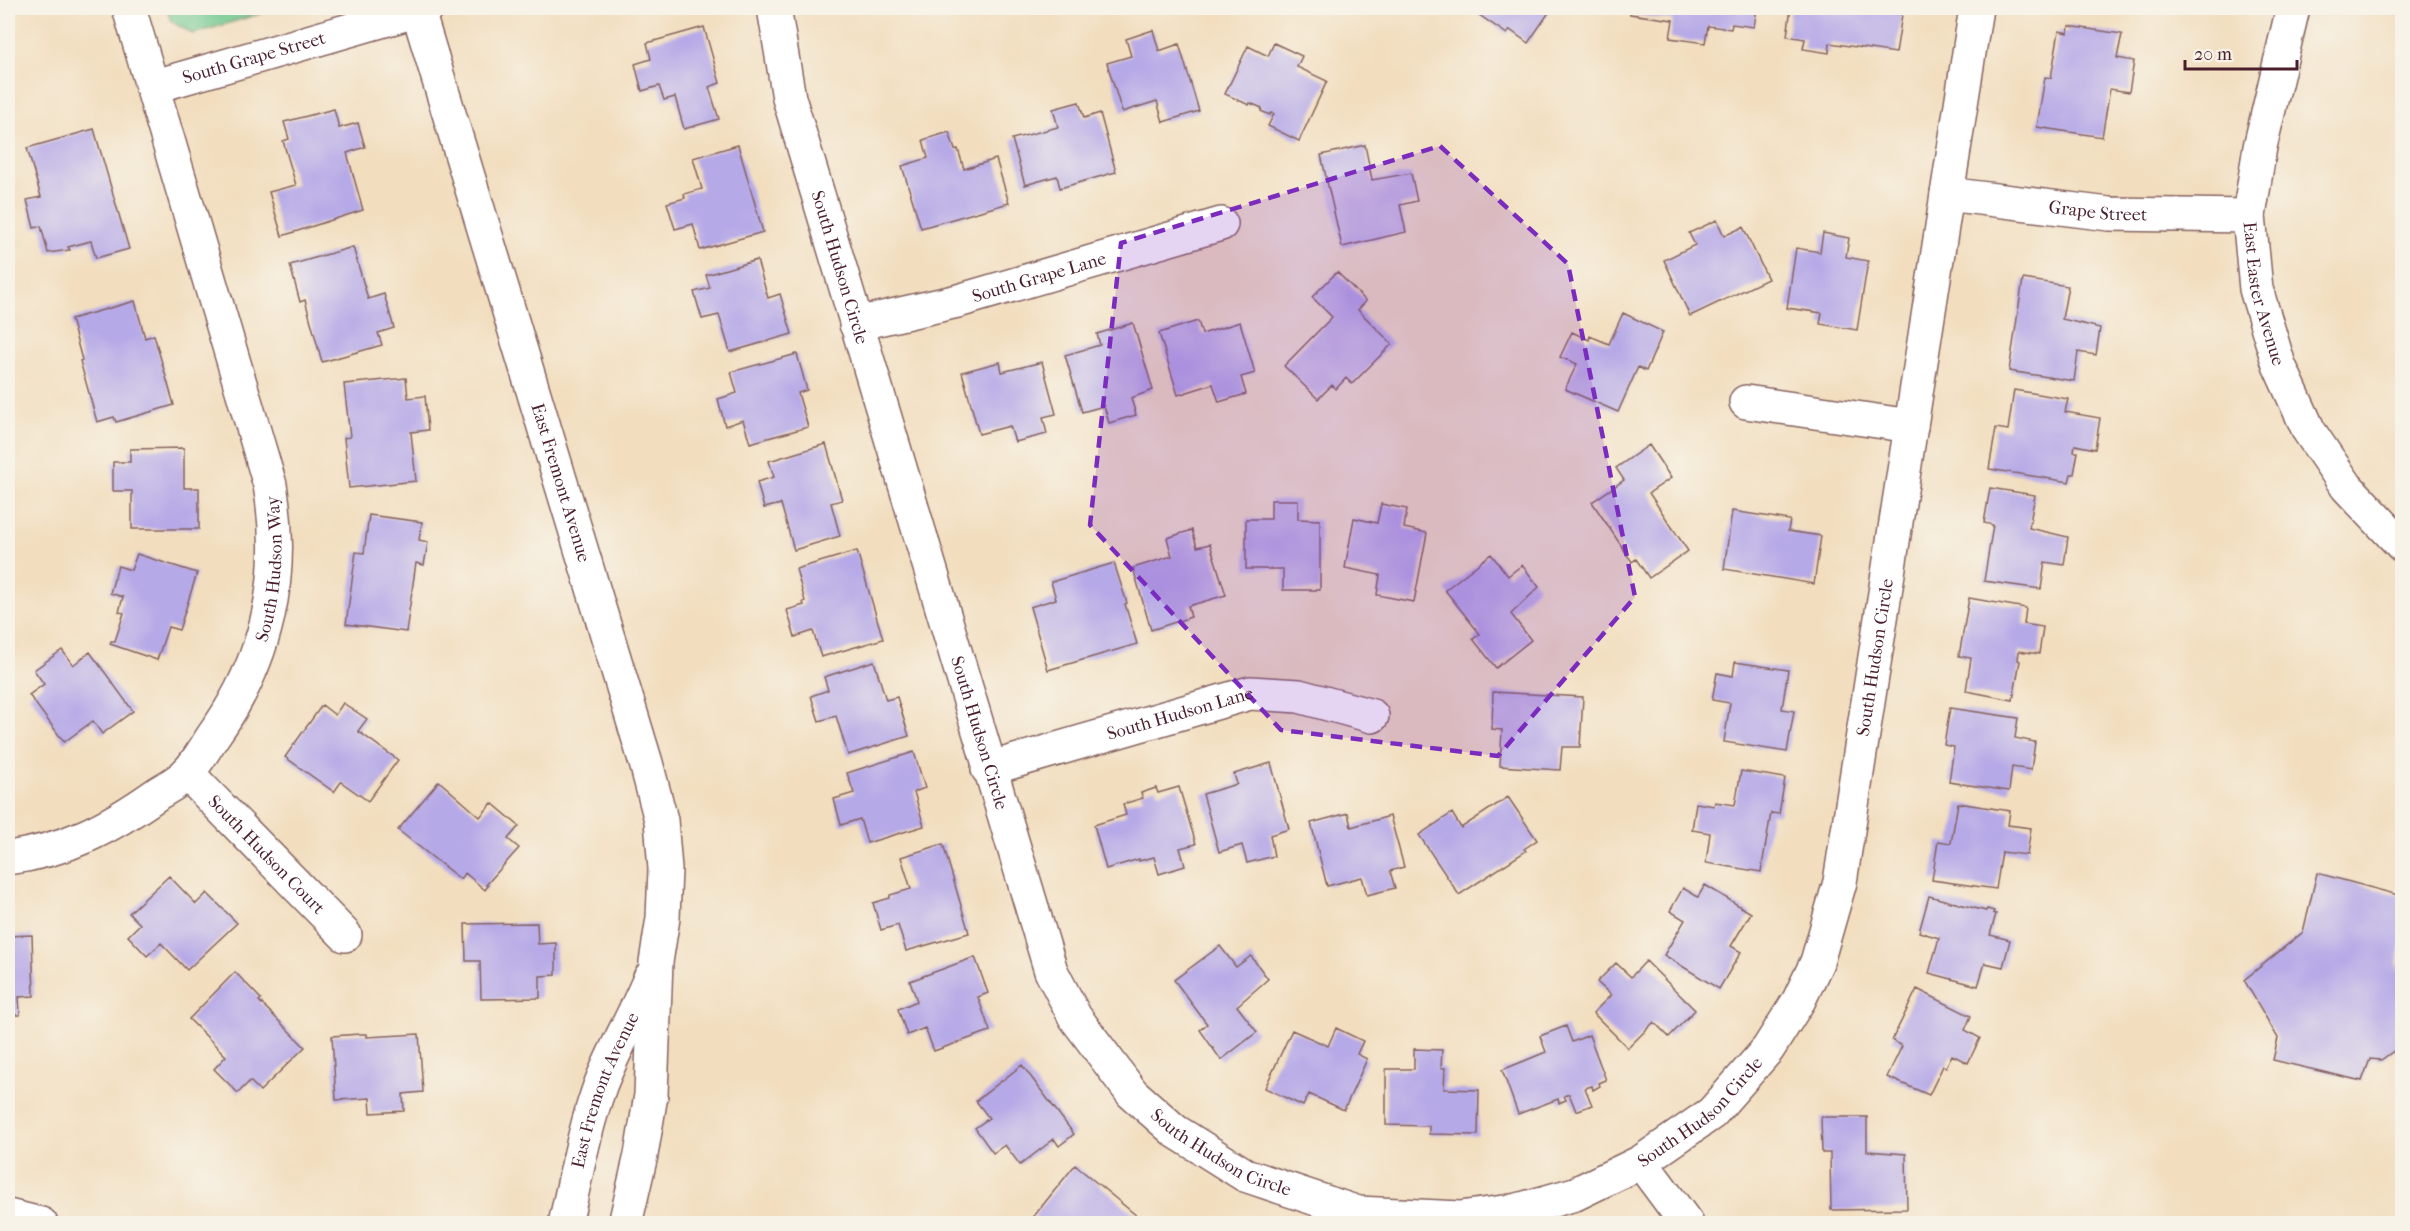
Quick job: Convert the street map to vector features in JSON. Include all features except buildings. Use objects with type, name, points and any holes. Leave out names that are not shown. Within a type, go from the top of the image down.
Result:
[{"type":"street","name":"South Hudson Way","points":[[8,858],[34,855],[92,835],[119,820],[187,773],[232,710],[248,679],[263,639],[275,579],[275,514],[270,485],[129,8]]},
{"type":"street","name":"South Grape Street","points":[[152,87],[420,8]]},
{"type":"street","name":"East Fremont Avenue","points":[[420,8],[646,763],[661,820],[664,869],[663,918],[657,962],[651,1095],[626,1224]]},
{"type":"street","name":"South Hudson Circle","points":[[774,8],[789,98],[988,769],[1051,971],[1075,1017],[1132,1093],[1175,1131],[1245,1175],[1358,1213],[1460,1218],[1518,1210],[1575,1194],[1641,1162],[1712,1113],[1768,1049],[1799,1000],[1817,962],[1840,882],[1976,8]]},
{"type":"street","name":"East Easter Avenue","points":[[2293,8],[2260,147],[2249,216],[2256,289],[2279,365],[2309,431],[2348,487],[2403,545]]},
{"type":"street","name":"Grape Street","points":[[1947,194],[2109,214],[2249,216]]},
{"type":"street","name":"South Grape Lane","points":[[856,324],[958,301],[1221,224]]},
{"type":"street","points":[[1746,402],[1911,426]]},
{"type":"street","name":"South Hudson Lane","points":[[988,769],[1250,693],[1299,696],[1372,716]]},
{"type":"street","name":"South Hudson Court","points":[[187,773],[345,935]]},
{"type":"street","name":"East Fremont Avenue","points":[[565,1224],[588,1122],[601,1085],[657,962]]},
{"type":"street","points":[[1641,1162],[1687,1224]]},
{"type":"street","points":[[8,1215],[41,1224]]},
{"type":"highlighted area","points":[[1440,146],[1568,264],[1635,597],[1498,756],[1281,730],[1090,525],[1121,243]]},
{"type":"green space","points":[[167,8],[279,8],[193,34],[171,21]]}]
